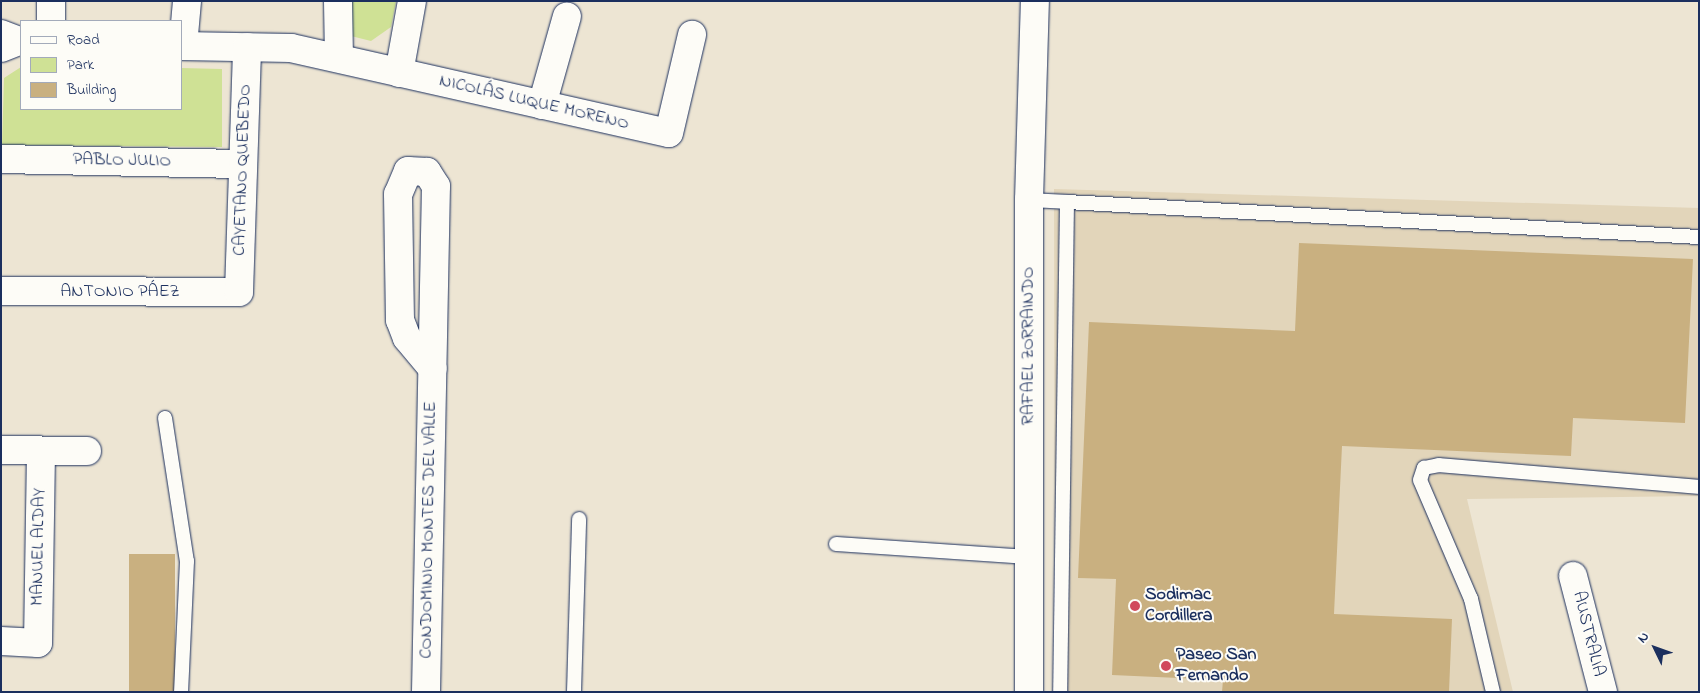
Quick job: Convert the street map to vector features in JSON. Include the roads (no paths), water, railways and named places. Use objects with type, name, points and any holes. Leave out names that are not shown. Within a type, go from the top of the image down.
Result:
[{"type":"street","points":[[51,1],[51,20]]},
{"type":"street","points":[[182,46],[187,1]]},
{"type":"street","points":[[338,1],[339,58]]},
{"type":"street","points":[[399,73],[412,1]]},
{"type":"street","name":"RAFAEL ZORRAINDO","points":[[1029,692],[1029,200],[1035,1]]},
{"type":"street","points":[[542,105],[567,16]]},
{"type":"street","name":"NICOLÁS LUQUE MORENO","points":[[182,46],[292,48],[669,133],[692,35]]},
{"type":"street","name":"CAYETANO QUEBEDO","points":[[239,292],[247,47]]},
{"type":"street","name":"PABLO JULIO","points":[[1,159],[243,164]]},
{"type":"street","name":"CONDOMINIO MONTES DEL VALLE","points":[[426,692],[433,369],[436,186],[426,172],[408,171],[398,194],[400,320],[407,338],[433,369]]},
{"type":"street","name":"ANTONIO PÁEZ","points":[[1,291],[239,292]]},
{"type":"street","points":[[1,450],[87,452]]},
{"type":"street","name":"MANUEL ALDAY","points":[[1,641],[38,643],[41,451]]},
{"type":"street","name":"AUSTRALIA","points":[[1573,576],[1603,692]]},
{"type":"lane","points":[[1029,200],[1699,236]]},
{"type":"lane","points":[[1060,692],[1067,202]]},
{"type":"lane","points":[[165,418],[187,561],[181,692]]},
{"type":"lane","points":[[1493,692],[1472,599],[1420,480],[1424,468],[1439,465],[1699,487]]},
{"type":"lane","points":[[574,692],[579,519]]},
{"type":"lane","points":[[836,544],[1029,557]]},
{"type":"place","name":"Sodimac Cordillera","points":[[1135,606]]},
{"type":"place","name":"Paseo San Fernando","points":[[1166,666]]}]
